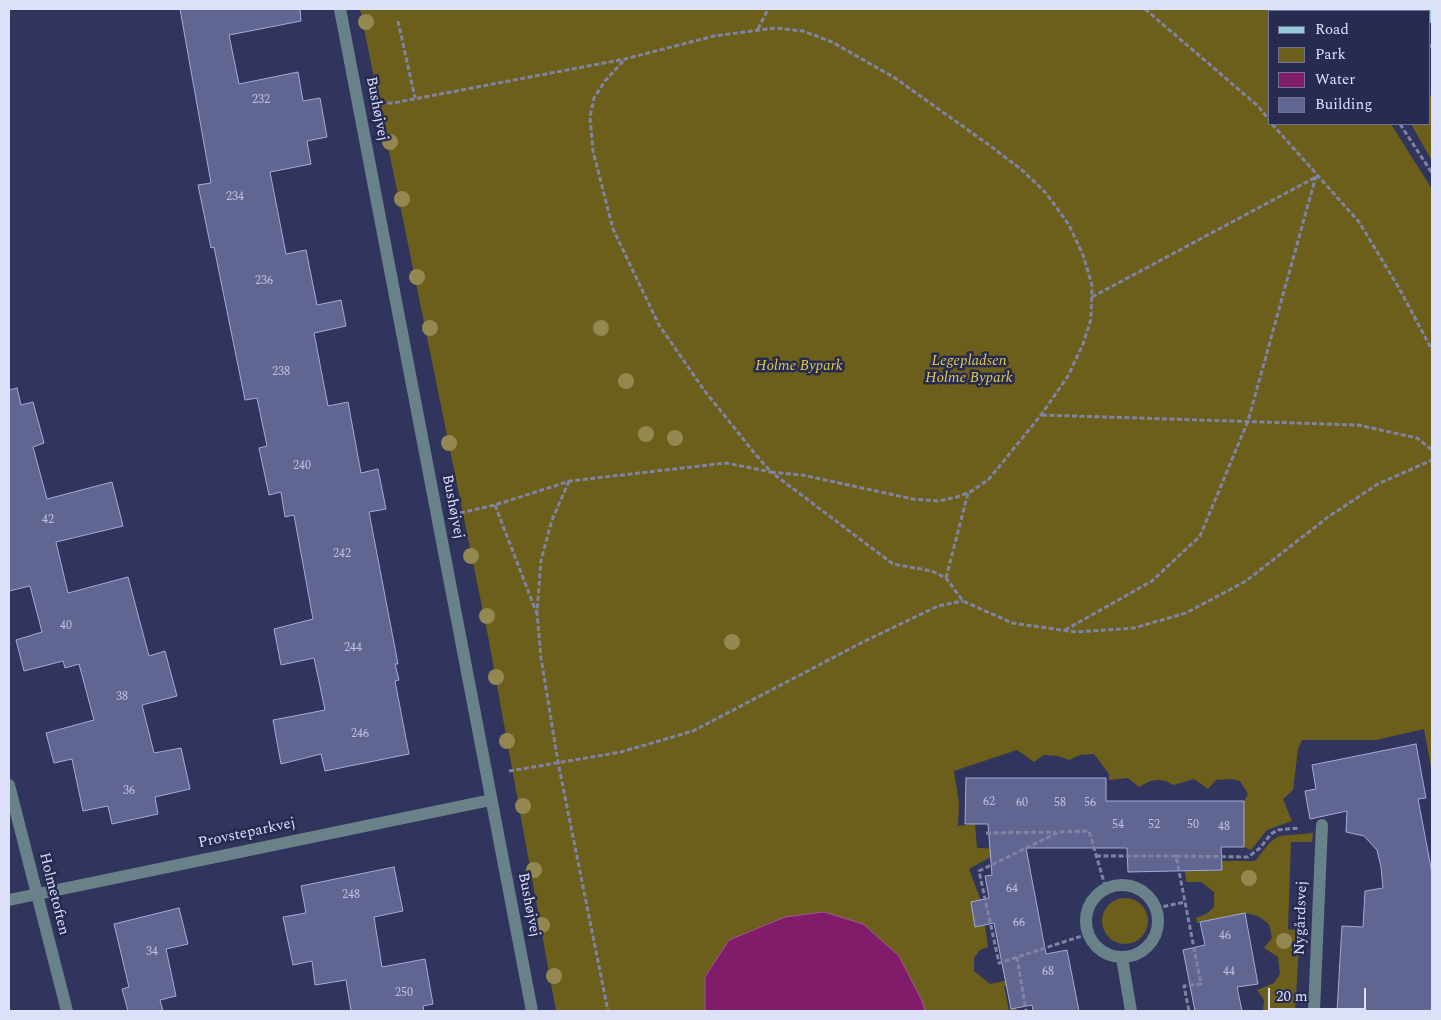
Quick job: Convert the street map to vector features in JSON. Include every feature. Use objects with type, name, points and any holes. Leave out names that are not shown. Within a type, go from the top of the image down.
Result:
[{"type":"street","name":"Bushøjvej","points":[[340,9],[532,1011]]},
{"type":"street","name":"Holmetoften","points":[[9,785],[67,1011]]},
{"type":"street","name":"Provsteparkvej","points":[[9,900],[491,800]]},
{"type":"street","name":"Nygårdsvej","points":[[1314,1011],[1322,828]]},
{"type":"street","points":[[1117,885],[1129,886],[1140,890],[1150,898],[1156,908],[1159,919],[1152,942],[1134,956],[1122,958],[1110,956],[1099,950],[1088,934],[1086,918],[1089,906],[1096,896],[1106,889],[1117,885]]},
{"type":"street","points":[[1122,958],[1131,1011]]},
{"type":"path","points":[[758,29],[768,9]]},
{"type":"path","points":[[1145,9],[1258,106],[1268,118]]},
{"type":"path","points":[[398,21],[415,98]]},
{"type":"path","points":[[358,103],[393,103],[625,59],[714,36],[774,28],[803,31],[832,42],[895,78],[1022,170],[1046,193],[1069,225],[1083,255],[1092,285],[1092,319],[1084,344],[1068,376],[1041,415],[989,479],[968,493],[938,501],[913,499],[802,475],[771,472],[726,462],[570,481],[495,504],[437,518]]},
{"type":"path","points":[[625,59],[605,81],[594,98],[590,117],[593,151],[613,229],[659,325],[704,390],[771,472],[893,564],[932,571],[946,578],[963,601],[1012,623],[1076,632],[1134,628],[1186,613],[1246,581],[1328,517],[1378,484],[1432,460]]},
{"type":"path","points":[[1273,125],[1316,176],[1359,222],[1399,288],[1432,350]]},
{"type":"path","points":[[1401,125],[1432,173]]},
{"type":"path","points":[[1092,297],[1316,176]]},
{"type":"path","points":[[1064,630],[1152,581],[1200,536],[1248,421],[1316,176]]},
{"type":"path","points":[[1041,415],[1358,425],[1417,438],[1432,450]]},
{"type":"path","points":[[570,481],[552,520],[541,560],[538,618],[541,658],[558,762],[608,1011]]},
{"type":"path","points":[[946,578],[968,493]]},
{"type":"path","points":[[495,504],[538,618]]},
{"type":"path","points":[[487,774],[622,752],[693,731],[860,643],[938,606],[963,601]]},
{"type":"path","points":[[1096,856],[1248,857],[1260,848],[1271,834],[1278,830],[1322,828]]},
{"type":"path","points":[[986,833],[1089,831],[1106,889]]},
{"type":"path","points":[[1060,832],[979,872],[999,962],[1088,934]]},
{"type":"path","points":[[1176,856],[1201,984],[1184,986],[1189,1011]]},
{"type":"path","points":[[1156,908],[1185,902]]},
{"type":"path","points":[[1017,957],[1026,1011]]},
{"type":"green space","name":"Holme Bypark","points":[[360,9],[1356,10],[1268,10],[1268,125],[1392,125],[1432,189],[1432,773],[1424,729],[1376,740],[1302,740],[1298,749],[1293,790],[1283,799],[1292,821],[1267,830],[1251,850],[1244,847],[1244,801],[1248,794],[1240,781],[1231,779],[1216,780],[1208,789],[1194,779],[1173,785],[1166,781],[1150,781],[1139,787],[1128,778],[1109,780],[1109,774],[1094,754],[1080,755],[1069,760],[1058,756],[1044,755],[1034,762],[1017,750],[954,771],[959,803],[958,826],[975,824],[977,848],[1005,849],[969,869],[981,901],[971,902],[975,926],[985,925],[988,947],[980,950],[974,958],[974,971],[990,984],[1009,980],[1009,985],[1004,986],[1009,1010],[1016,1008],[1017,1011],[556,1011],[488,636]]},
{"type":"green space","points":[[1431,96],[1432,98],[1432,161],[1412,125],[1431,125]]},
{"type":"green space","points":[[1313,833],[1312,842],[1291,842],[1288,929],[1300,931],[1295,1011],[1263,1011],[1264,1000],[1257,990],[1274,983],[1280,974],[1278,957],[1264,948],[1272,938],[1269,924],[1258,916],[1245,913],[1197,923],[1196,918],[1206,914],[1214,907],[1214,892],[1201,882],[1186,882],[1184,862],[1196,871],[1221,870],[1222,861],[1255,861],[1270,842],[1279,836]]},
{"type":"green space","points":[[1130,898],[1142,904],[1147,912],[1147,930],[1142,938],[1134,943],[1120,944],[1108,938],[1103,930],[1102,916],[1108,904],[1116,899]]},
{"type":"water","points":[[824,912],[863,924],[899,956],[922,1001],[925,1011],[705,1011],[705,977],[729,940],[785,917]]},
{"type":"building","points":[[180,9],[300,9],[301,21],[229,35],[239,84],[298,72],[303,101],[320,98],[327,137],[307,141],[311,164],[270,172],[286,254],[306,250],[317,305],[341,300],[346,326],[314,333],[328,406],[348,402],[361,473],[378,469],[386,509],[369,512],[398,664],[395,664],[399,680],[395,681],[409,754],[325,771],[321,754],[281,764],[273,720],[325,710],[314,658],[281,665],[274,629],[313,619],[294,515],[285,517],[281,492],[269,495],[259,448],[267,446],[257,398],[245,400],[214,247],[211,248],[198,185],[211,183]]},
{"type":"building","points":[[17,388],[21,405],[33,402],[44,443],[33,447],[47,499],[112,482],[123,526],[56,542],[68,593],[128,577],[149,656],[165,651],[177,696],[142,705],[154,753],[181,748],[190,789],[155,797],[158,814],[112,824],[108,806],[83,811],[72,759],[54,763],[46,733],[94,720],[79,664],[65,668],[63,661],[24,671],[16,640],[42,632],[30,586],[9,591],[9,390]]},
{"type":"building","points":[[1416,744],[1426,798],[1418,799],[1432,873],[1432,1011],[1337,1011],[1342,926],[1363,927],[1365,891],[1383,888],[1381,867],[1377,850],[1364,836],[1346,832],[1347,811],[1310,819],[1305,791],[1316,789],[1312,765]]},
{"type":"building","points":[[966,778],[1106,778],[1106,801],[1244,801],[1244,847],[1221,847],[1222,870],[1128,872],[1127,848],[1026,848],[1046,954],[1067,950],[1079,1011],[1033,1011],[1032,1005],[1011,1009],[994,923],[975,927],[971,902],[989,898],[985,876],[992,875],[988,824],[965,824]]},
{"type":"building","points":[[394,867],[403,911],[374,917],[382,967],[425,959],[433,1004],[423,1006],[424,1011],[351,1011],[346,980],[315,985],[312,961],[293,965],[283,917],[306,913],[301,886]]},
{"type":"building","points":[[179,908],[188,944],[166,949],[176,996],[160,1000],[163,1011],[128,1011],[122,989],[129,987],[114,924]]},
{"type":"building","points":[[1245,913],[1258,984],[1237,987],[1242,1011],[1195,1011],[1183,950],[1205,945],[1200,922]]},
{"type":"park label","name":"Legepladsen Holme Bypark","points":[[969,370]]}]
